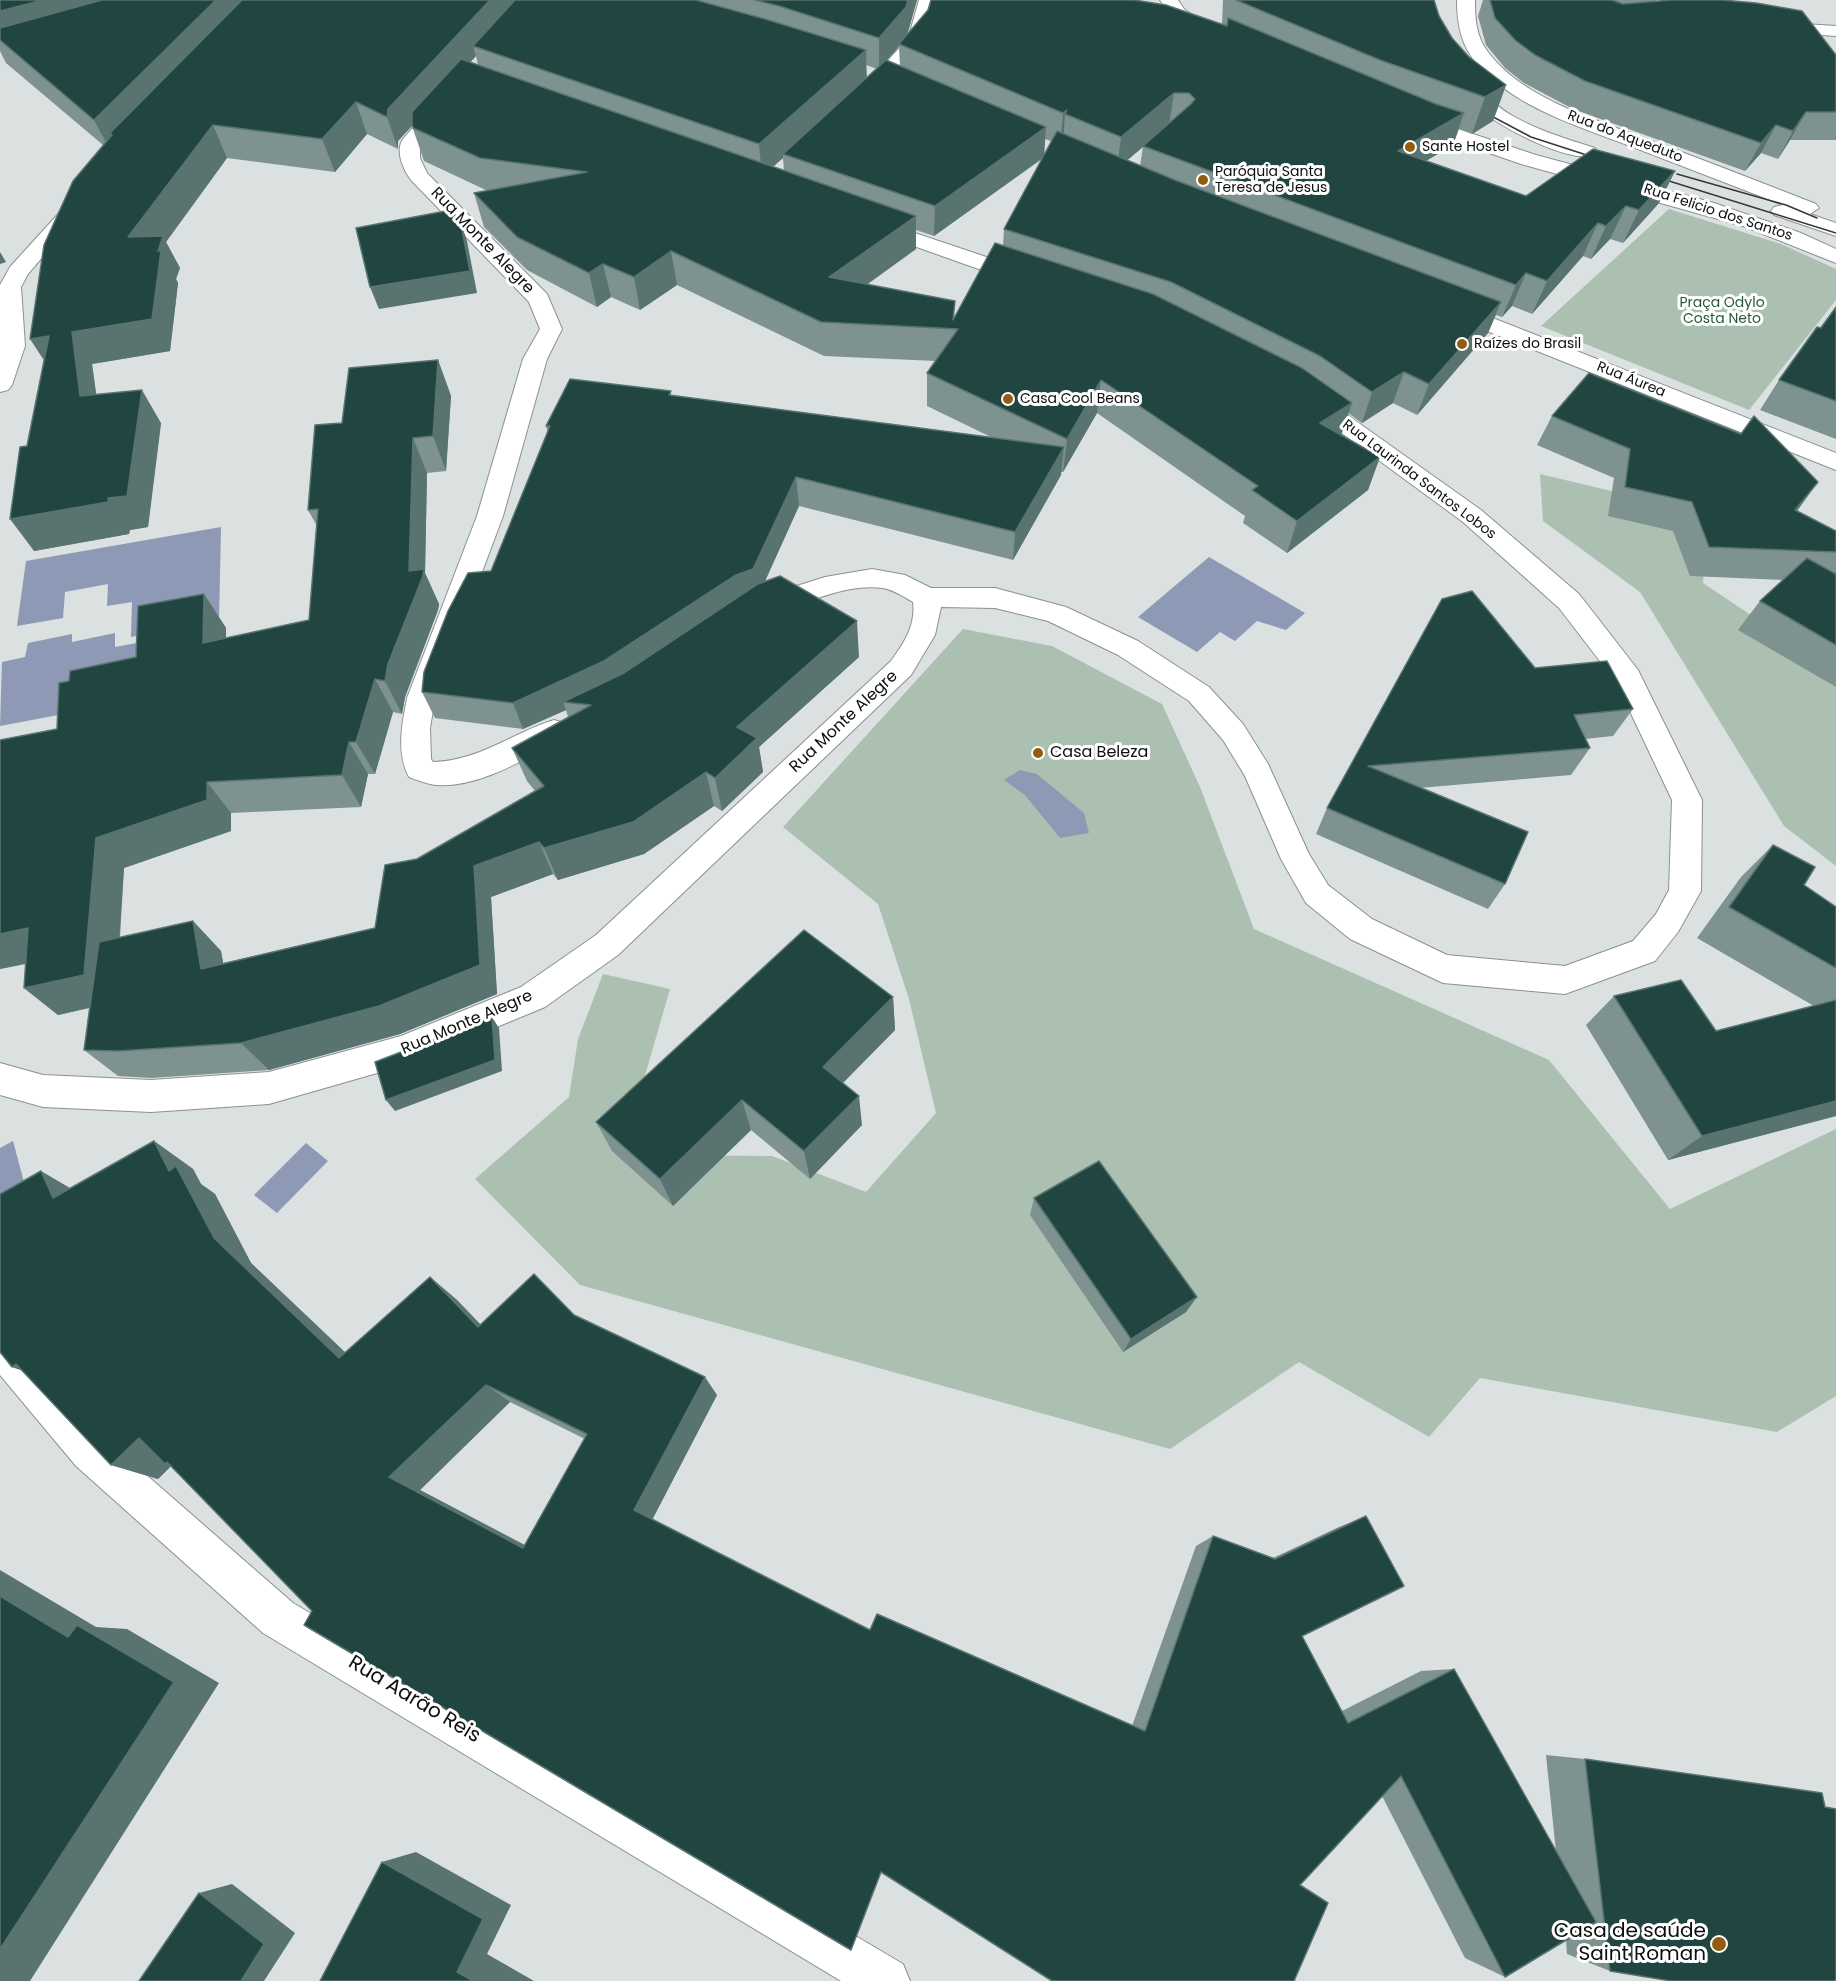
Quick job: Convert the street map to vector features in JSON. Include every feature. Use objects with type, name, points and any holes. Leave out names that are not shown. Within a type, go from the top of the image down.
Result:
[{"type":"street","points":[[851,110],[874,76],[917,41],[928,0]]},
{"type":"street","points":[[1169,0],[1178,13],[1226,43]]},
{"type":"street","name":"Rua do Aqueduto","points":[[1466,0],[1472,43],[1496,71],[1522,91],[1560,112],[1836,218]]},
{"type":"street","points":[[1753,25],[1836,32]]},
{"type":"street","points":[[1450,72],[1476,100],[1506,121],[1550,140],[1608,158]]},
{"type":"street","points":[[874,76],[905,88]]},
{"type":"street","name":"Rua Monte Alegre","points":[[464,81],[410,143],[410,158],[418,176],[539,299],[551,328],[535,359],[490,516],[421,698],[416,759],[420,769],[430,775],[459,772],[573,722]]},
{"type":"street","name":"Rua Felicio dos Santos","points":[[1395,113],[1485,146],[1717,209],[1793,235],[1836,257]]},
{"type":"street","points":[[1685,181],[1836,230]]},
{"type":"street","points":[[0,385],[7,348],[10,287],[18,272],[87,193]]},
{"type":"street","points":[[846,215],[1046,285]]},
{"type":"street","name":"Rua Áurea","points":[[1430,301],[1836,462]]},
{"type":"street","name":"Rua Laurinda Santos Lobos","points":[[926,597],[995,598],[1056,614],[1128,648],[1199,694],[1233,732],[1258,772],[1296,859],[1317,894],[1361,930],[1443,969],[1565,980],[1644,951],[1666,923],[1685,891],[1687,800],[1628,677],[1569,601],[1472,516],[1293,389]]},
{"type":"street","points":[[742,618],[752,611],[798,595],[872,579],[881,578],[906,584],[926,597]]},
{"type":"street","name":"Rua Monte Alegre","points":[[0,1079],[43,1091],[151,1096],[269,1088],[405,1050],[533,996],[607,945],[901,668],[918,643],[930,614],[926,597]]},
{"type":"street","name":"Rua Aarão Reis","points":[[0,1345],[90,1452],[278,1618],[886,1981]]},
{"type":"green space","name":"Praça Odylo Costa Neto","points":[[1669,209],[1781,244],[1836,269],[1836,300],[1749,410],[1541,326]]},
{"type":"green space","points":[[1540,474],[1641,498],[1708,523],[1703,583],[1836,672],[1836,866],[1784,826],[1640,592],[1543,521]]},
{"type":"green space","points":[[963,629],[1052,646],[1162,704],[1200,787],[1254,929],[1549,1060],[1670,1209],[1836,1129],[1836,1396],[1777,1432],[1480,1378],[1429,1437],[1299,1362],[1170,1449],[580,1285],[475,1179],[569,1097],[578,1039],[603,974],[670,989],[644,1079],[632,1155],[772,1156],[866,1192],[936,1113],[909,999],[878,904],[783,827]]},
{"type":"water","points":[[221,527],[219,621],[131,637],[132,602],[107,606],[108,584],[65,592],[63,618],[17,626],[26,561]]},
{"type":"water","points":[[1209,557],[1305,613],[1286,630],[1257,621],[1235,641],[1220,632],[1197,652],[1138,617]]},
{"type":"water","points":[[115,633],[115,647],[153,640],[90,709],[0,726],[2,662],[25,657],[28,643],[72,634],[72,642]]},
{"type":"water","points":[[1020,770],[1037,774],[1084,813],[1089,833],[1060,838],[1025,795],[1004,780]]},
{"type":"water","points":[[13,1141],[25,1186],[0,1216],[0,1148]]},
{"type":"water","points":[[306,1143],[328,1161],[277,1213],[254,1195]]},
{"type":"building","points":[[0,0],[43,0],[0,11]]},
{"type":"building","points":[[102,0],[216,0],[94,120],[0,40],[0,28]]},
{"type":"building","points":[[242,0],[490,0],[388,109],[387,117],[356,102],[322,139],[213,125],[128,237],[163,236],[158,251],[161,251],[152,319],[72,332],[80,396],[142,390],[127,496],[108,498],[108,502],[10,519],[20,447],[27,446],[49,336],[30,339],[44,245],[73,181],[112,135],[110,133]]},
{"type":"building","points":[[515,0],[696,0],[866,50],[759,144],[473,46]]},
{"type":"building","points":[[755,0],[908,0],[906,7],[879,38]]},
{"type":"building","points":[[931,0],[1134,0],[1166,5],[1227,26],[1228,18],[1436,104],[1464,113],[1398,151],[1526,196],[1593,149],[1675,171],[1639,210],[1626,206],[1606,226],[1598,223],[1547,281],[1526,273],[1516,285],[1143,146],[1191,104],[1195,99],[1189,93],[1174,93],[1121,137],[1065,114],[1067,110],[1063,113],[899,44],[928,10]]},
{"type":"building","points":[[1236,0],[1434,0],[1439,16],[1452,38],[1469,57],[1506,85],[1485,97],[1380,60]]},
{"type":"building","points":[[1490,0],[1612,0],[1623,4],[1671,0],[1722,0],[1802,11],[1836,55],[1836,112],[1806,112],[1793,131],[1776,125],[1761,143],[1585,81],[1535,55],[1515,40],[1495,18]]},
{"type":"building","points":[[461,59],[916,216],[829,277],[955,301],[953,320],[995,243],[1153,294],[1302,368],[1352,403],[1320,423],[1380,457],[1297,521],[1252,490],[1258,486],[1101,380],[1067,439],[927,373],[958,329],[821,322],[671,251],[634,277],[603,264],[589,273],[517,237],[474,193],[587,172],[480,158],[413,128],[412,112]]},
{"type":"building","points":[[886,60],[1046,127],[935,206],[783,154]]},
{"type":"building","points":[[1057,131],[1175,180],[1501,302],[1429,384],[1404,372],[1372,392],[1320,356],[1171,282],[1004,229]]},
{"type":"building","points":[[451,210],[460,219],[470,271],[370,287],[356,228]]},
{"type":"building","points":[[1836,307],[1836,401],[1779,380],[1817,327],[1821,328]]},
{"type":"building","points":[[438,360],[433,436],[413,438],[409,571],[424,569],[423,576],[388,664],[385,681],[375,679],[356,742],[349,742],[342,775],[207,782],[207,800],[96,838],[84,975],[24,988],[28,928],[0,934],[0,740],[57,729],[59,683],[69,681],[70,671],[136,657],[138,606],[204,594],[203,643],[309,620],[318,509],[308,510],[315,425],[342,423],[349,368]]},
{"type":"building","points":[[1589,373],[1741,434],[1754,416],[1818,482],[1795,510],[1836,531],[1836,552],[1709,547],[1692,502],[1625,487],[1630,449],[1552,416]]},
{"type":"building","points":[[570,379],[671,391],[669,395],[1064,447],[1015,532],[796,477],[753,569],[736,575],[604,661],[513,703],[422,692],[424,672],[448,611],[468,573],[491,571],[550,426],[546,426]]},
{"type":"building","points":[[1807,558],[1836,574],[1836,645],[1760,601]]},
{"type":"building","points":[[780,576],[857,621],[737,727],[757,738],[715,778],[706,772],[633,822],[544,848],[539,842],[474,866],[480,965],[379,1006],[241,1043],[118,1051],[84,1050],[99,942],[193,921],[201,969],[375,928],[385,865],[417,859],[544,786],[512,748],[591,705],[563,702],[624,673],[758,584]]},
{"type":"building","points":[[1472,591],[1535,668],[1607,661],[1633,709],[1574,715],[1590,748],[1368,766],[1528,832],[1505,884],[1327,808],[1442,599]]},
{"type":"building","points":[[1773,845],[1815,867],[1804,885],[1836,907],[1836,968],[1729,907]]},
{"type":"building","points":[[804,930],[893,997],[823,1067],[859,1096],[804,1151],[742,1100],[660,1179],[596,1122]]},
{"type":"building","points":[[1681,980],[1716,1031],[1836,1000],[1836,1101],[1702,1136],[1614,996]]},
{"type":"building","points":[[492,1017],[495,1060],[386,1100],[375,1062]]},
{"type":"building","points":[[154,1141],[169,1171],[176,1166],[214,1238],[339,1358],[430,1277],[478,1327],[534,1274],[574,1315],[705,1377],[634,1510],[870,1630],[877,1614],[1145,1731],[1213,1536],[1275,1559],[1366,1516],[1404,1586],[1302,1636],[1348,1723],[1454,1669],[1596,1922],[1505,1977],[1401,1776],[1300,1885],[1328,1903],[1294,1981],[1052,1981],[881,1872],[851,1950],[304,1625],[312,1611],[167,1462],[165,1464],[139,1438],[111,1465],[16,1364],[12,1367],[0,1352],[0,1194],[41,1171],[53,1198]],"holes":[[[486,1385],[587,1434],[523,1548],[389,1477]]]},
{"type":"building","points":[[1099,1161],[1197,1297],[1131,1339],[1034,1198]]},
{"type":"building","points":[[0,1596],[68,1637],[77,1625],[174,1682],[0,1949]]},
{"type":"building","points":[[1585,1759],[1822,1793],[1825,1807],[1836,1809],[1836,1981],[1671,1981],[1610,1971]]},
{"type":"building","points":[[382,1862],[483,1919],[457,1972],[473,1981],[320,1981]]},
{"type":"building","points":[[199,1893],[264,1944],[241,1981],[139,1981]]},
{"type":"tram line","points":[[1480,110],[1531,137],[1602,160]]},
{"type":"tram line","points":[[1677,174],[1786,205],[1817,218]]},
{"type":"tram line","points":[[1653,176],[1836,233]]},
{"type":"place","name":"Sante Hostel","points":[[1410,147]]},
{"type":"place","name":"Paróquia Santa Teresa de Jesus","points":[[1203,180]]},
{"type":"place","name":"Raízes do Brasil","points":[[1462,344]]},
{"type":"place","name":"Casa Cool Beans","points":[[1008,399]]},
{"type":"place","name":"Casa Beleza","points":[[1038,753]]},
{"type":"place","name":"Casa de saúde Saint Roman","points":[[1719,1944]]}]
